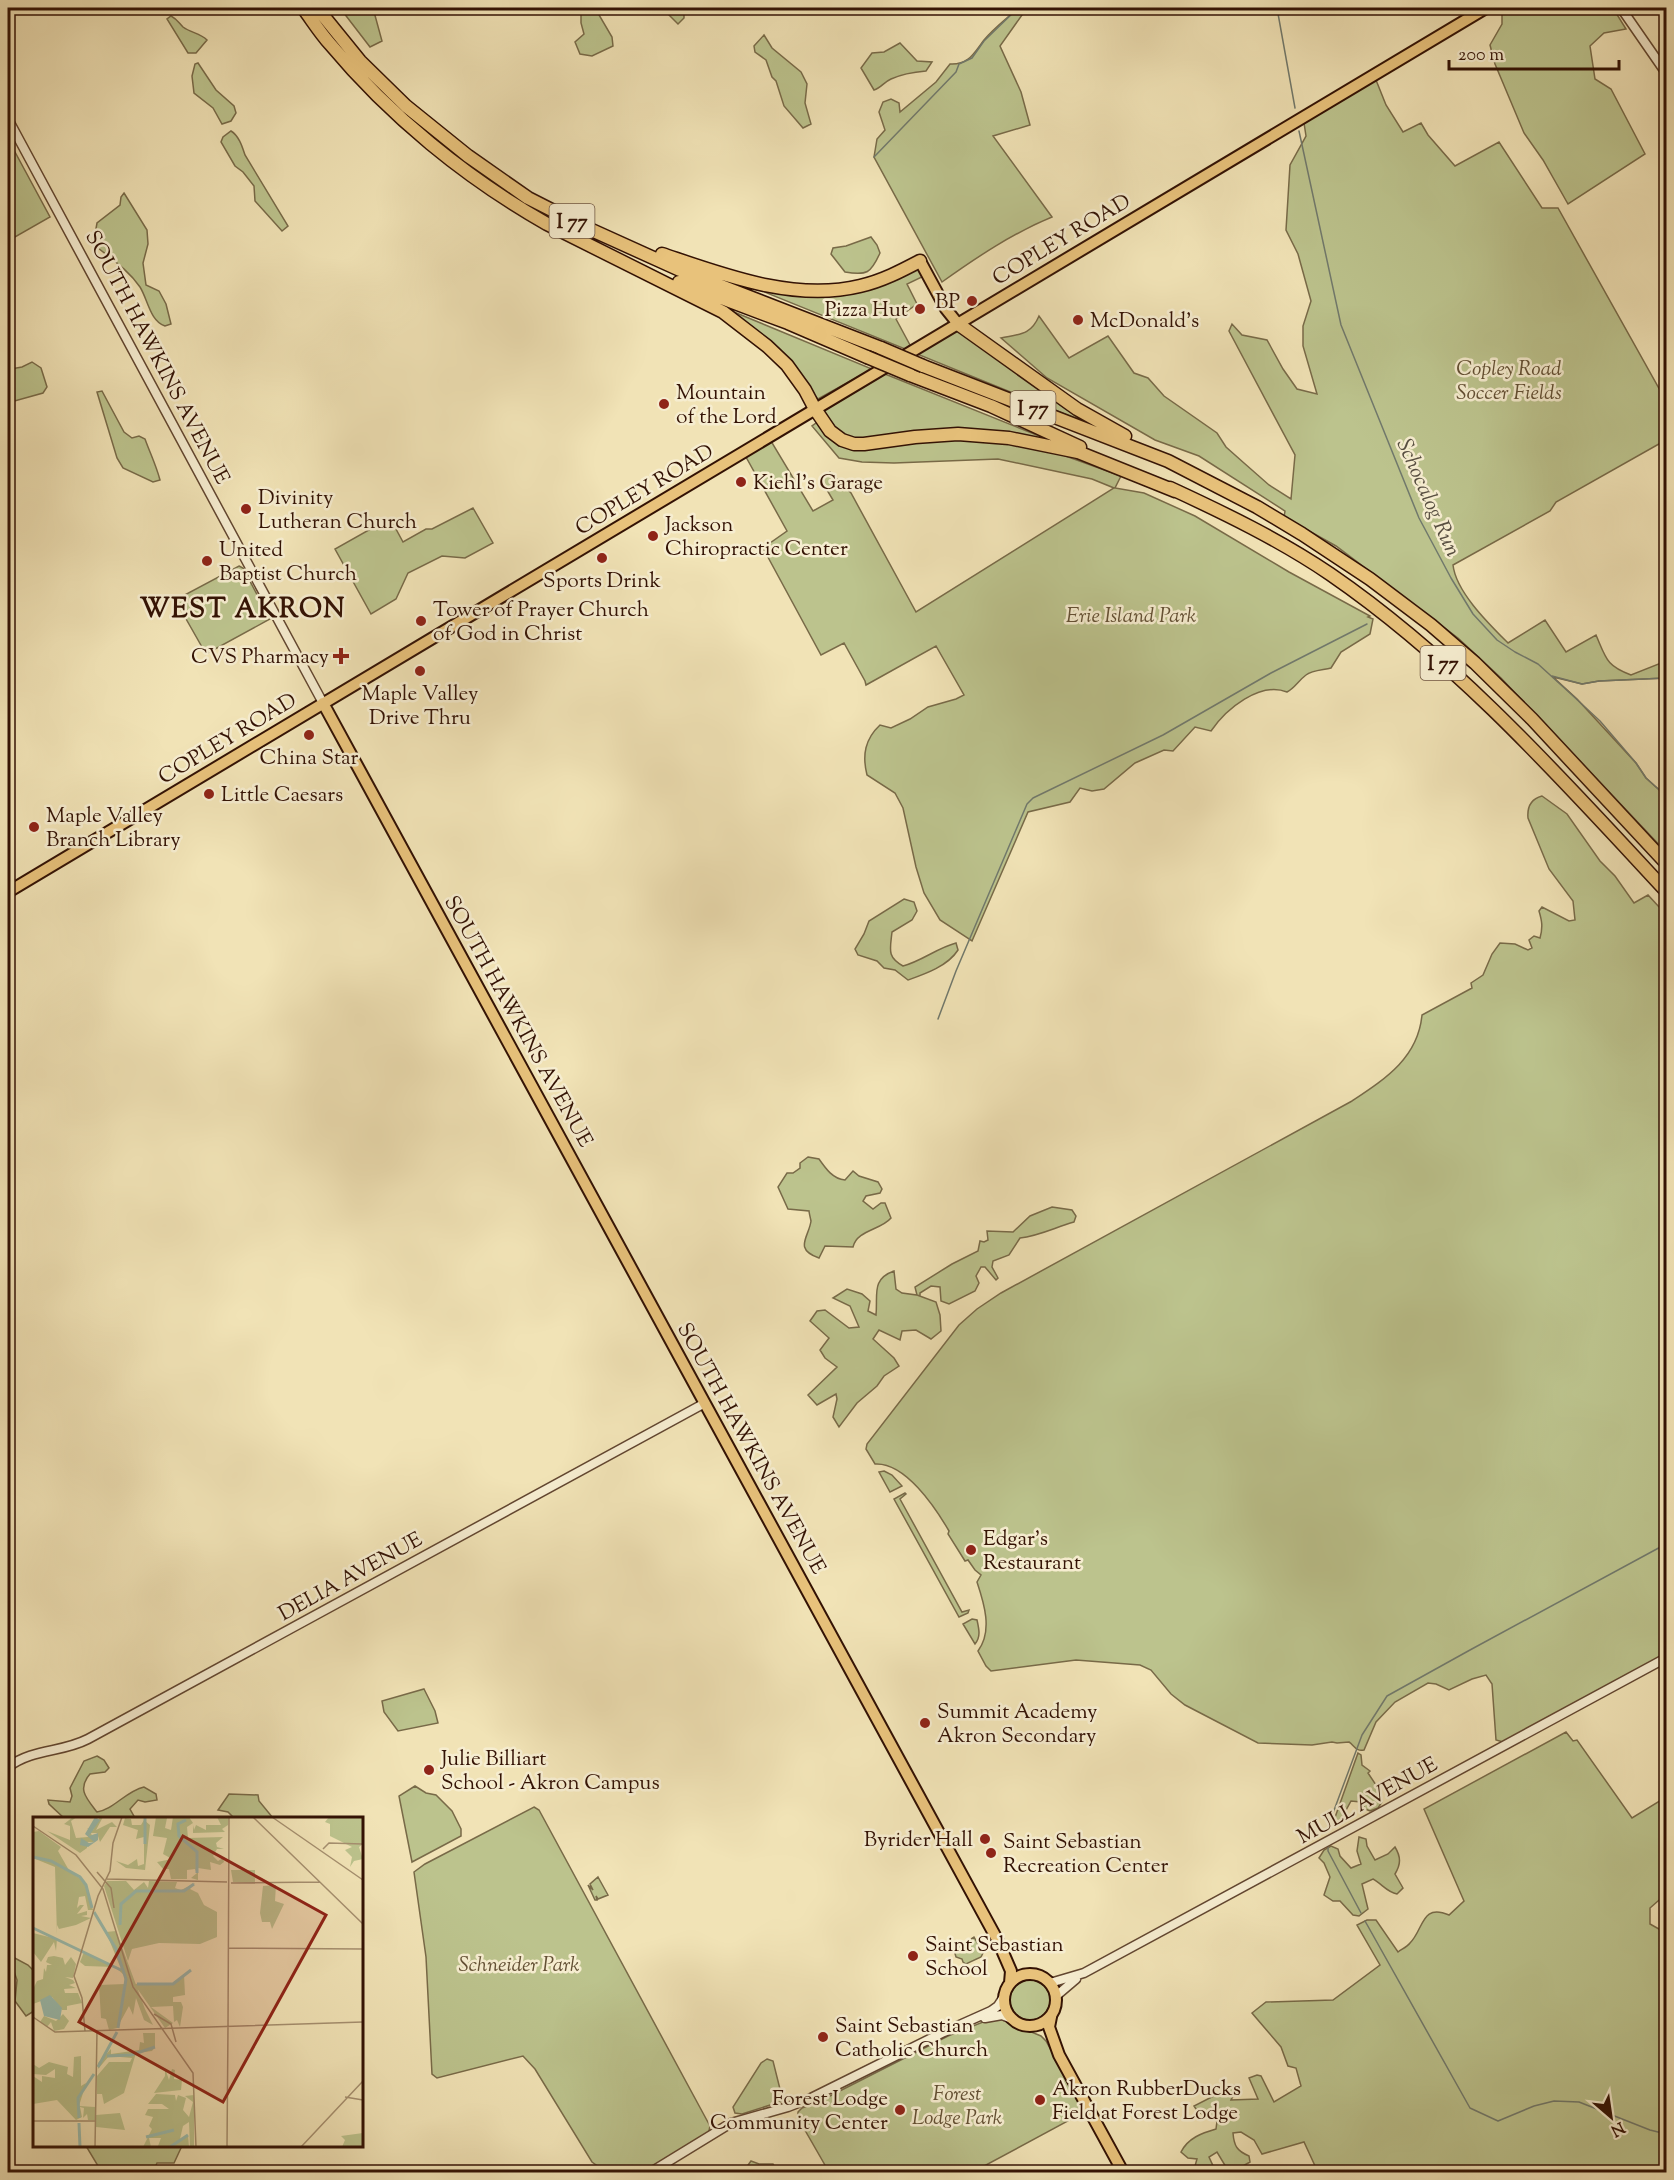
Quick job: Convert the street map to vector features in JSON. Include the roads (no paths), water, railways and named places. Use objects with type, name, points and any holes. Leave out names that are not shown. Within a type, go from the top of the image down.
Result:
[{"type":"highway","name":"I 77","points":[[303,8],[351,68],[447,158],[525,212],[613,257],[788,323],[910,375],[991,406],[1218,510],[1328,573],[1372,604],[1432,653],[1492,707],[1666,891]]},
{"type":"highway","name":"I 77","points":[[317,8],[360,61],[406,106],[468,156],[528,198],[585,227],[680,270],[1168,461],[1257,507],[1302,534],[1370,579],[1431,625],[1475,663],[1532,719],[1666,863]]},
{"type":"highway","points":[[585,227],[698,267],[744,280],[796,290],[826,291],[858,286],[888,277],[920,261]]},
{"type":"highway","points":[[613,257],[723,312],[767,346],[787,365],[830,431],[837,438],[864,444],[943,434],[1009,438],[1078,452],[1175,491]]},
{"type":"highway","points":[[958,324],[1077,409],[1168,461]]},
{"type":"main road","name":"COPLEY ROAD","points":[[8,892],[958,324],[1471,12],[1486,8]]},
{"type":"main road","points":[[920,261],[946,309],[958,324]]},
{"type":"main road","name":"SOUTH HAWKINS AVENUE","points":[[323,703],[998,1941],[1011,1971],[1010,1983]]},
{"type":"main road","name":"SOUTH HAWKINS AVENUE","points":[[998,1941],[1020,1969],[1028,1974]]},
{"type":"main road","points":[[1029,2026],[1041,2024],[1050,2017],[1054,2010],[1056,1996],[1050,1983],[1040,1975],[1028,1974],[1010,1983],[1005,1995],[1005,2008],[1012,2019],[1044,2035],[1059,2055],[1123,2172]]},
{"type":"main road","points":[[1050,2017],[1050,2027],[1059,2055]]},
{"type":"street","points":[[1622,8],[1666,73]]},
{"type":"street","name":"SOUTH HAWKINS AVENUE","points":[[8,119],[323,703]]},
{"type":"street","name":"DELIA AVENUE","points":[[8,1767],[35,1753],[77,1745],[705,1403]]},
{"type":"street","name":"MULL AVENUE","points":[[1056,1996],[1084,1974],[1666,1658]]},
{"type":"street","name":"MULL AVENUE","points":[[1050,1983],[1084,1974]]},
{"type":"street","points":[[651,2172],[731,2123],[811,2098],[973,2020],[998,2006],[1005,1995]]},
{"type":"street","points":[[973,2020],[1002,2015],[1012,2019]]},
{"type":"waterway","points":[[874,157],[956,72],[959,64],[972,58],[984,41],[1018,8]]},
{"type":"waterway","name":"Schocalog Run","points":[[1277,8],[1295,108]]},
{"type":"waterway","name":"Schocalog Run","points":[[1299,131],[1341,325],[1419,518],[1451,578],[1473,614],[1497,640],[1538,664],[1571,694],[1600,721],[1646,778],[1666,796]]},
{"type":"waterway","points":[[938,1019],[1027,804],[1033,798],[1163,735],[1271,673],[1367,624]]},
{"type":"waterway","points":[[1552,676],[1582,684],[1666,678]]},
{"type":"waterway","points":[[1330,1828],[1333,1813],[1362,1735],[1387,1696],[1666,1544]]},
{"type":"waterway","points":[[1328,1847],[1361,1913]]},
{"type":"waterway","points":[[1365,1921],[1470,2108],[1498,2121],[1534,2106],[1554,2101],[1579,2102],[1666,2134]]},
{"type":"place","name":"BP","points":[[972,301]]},
{"type":"place","name":"Pizza Hut","points":[[920,309]]},
{"type":"place","name":"McDonald's","points":[[1078,320]]},
{"type":"place","name":"Mountain of the Lord","points":[[664,404]]},
{"type":"place","name":"Kiehl's Garage","points":[[741,482]]},
{"type":"place","name":"Divinity Lutheran Church","points":[[246,509]]},
{"type":"place","name":"Jackson Chiropractic Center","points":[[653,536]]},
{"type":"place","name":"Sports Drink","points":[[602,558]]},
{"type":"place","name":"United Baptist Church","points":[[207,561]]},
{"type":"place","name":"Tower of Prayer Church of God in Christ","points":[[421,621]]},
{"type":"place","name":"CVS Pharmacy","points":[[341,656]]},
{"type":"place","name":"Maple Valley Drive Thru","points":[[420,671]]},
{"type":"place","name":"China Star","points":[[309,735]]},
{"type":"place","name":"Little Caesars","points":[[209,794]]},
{"type":"place","name":"Maple Valley Branch Library","points":[[34,827]]},
{"type":"place","name":"Edgar's Restaurant","points":[[971,1550]]},
{"type":"place","name":"Summit Academy Akron Secondary","points":[[925,1723]]},
{"type":"place","name":"Julie Billiart School - Akron Campus","points":[[429,1770]]},
{"type":"place","name":"Byrider Hall","points":[[985,1839]]},
{"type":"place","name":"Saint Sebastian Recreation Center","points":[[991,1853]]},
{"type":"place","name":"Saint Sebastian School","points":[[913,1956]]},
{"type":"place","name":"Saint Sebastian Catholic Church","points":[[823,2037]]},
{"type":"place","name":"Akron RubberDucks Field at Forest Lodge","points":[[1040,2100]]},
{"type":"place","name":"Forest Lodge Community Center","points":[[900,2110]]},
{"type":"district","name":"WEST AKRON","points":[[243,608]]},
{"type":"park label","name":"Copley Road Soccer Fields","points":[[1509,380]]},
{"type":"park label","name":"Erie Island Park","points":[[1131,615]]},
{"type":"park label","name":"Schneider Park","points":[[519,1964]]},
{"type":"park label","name":"Forest Lodge Park","points":[[957,2105]]}]
